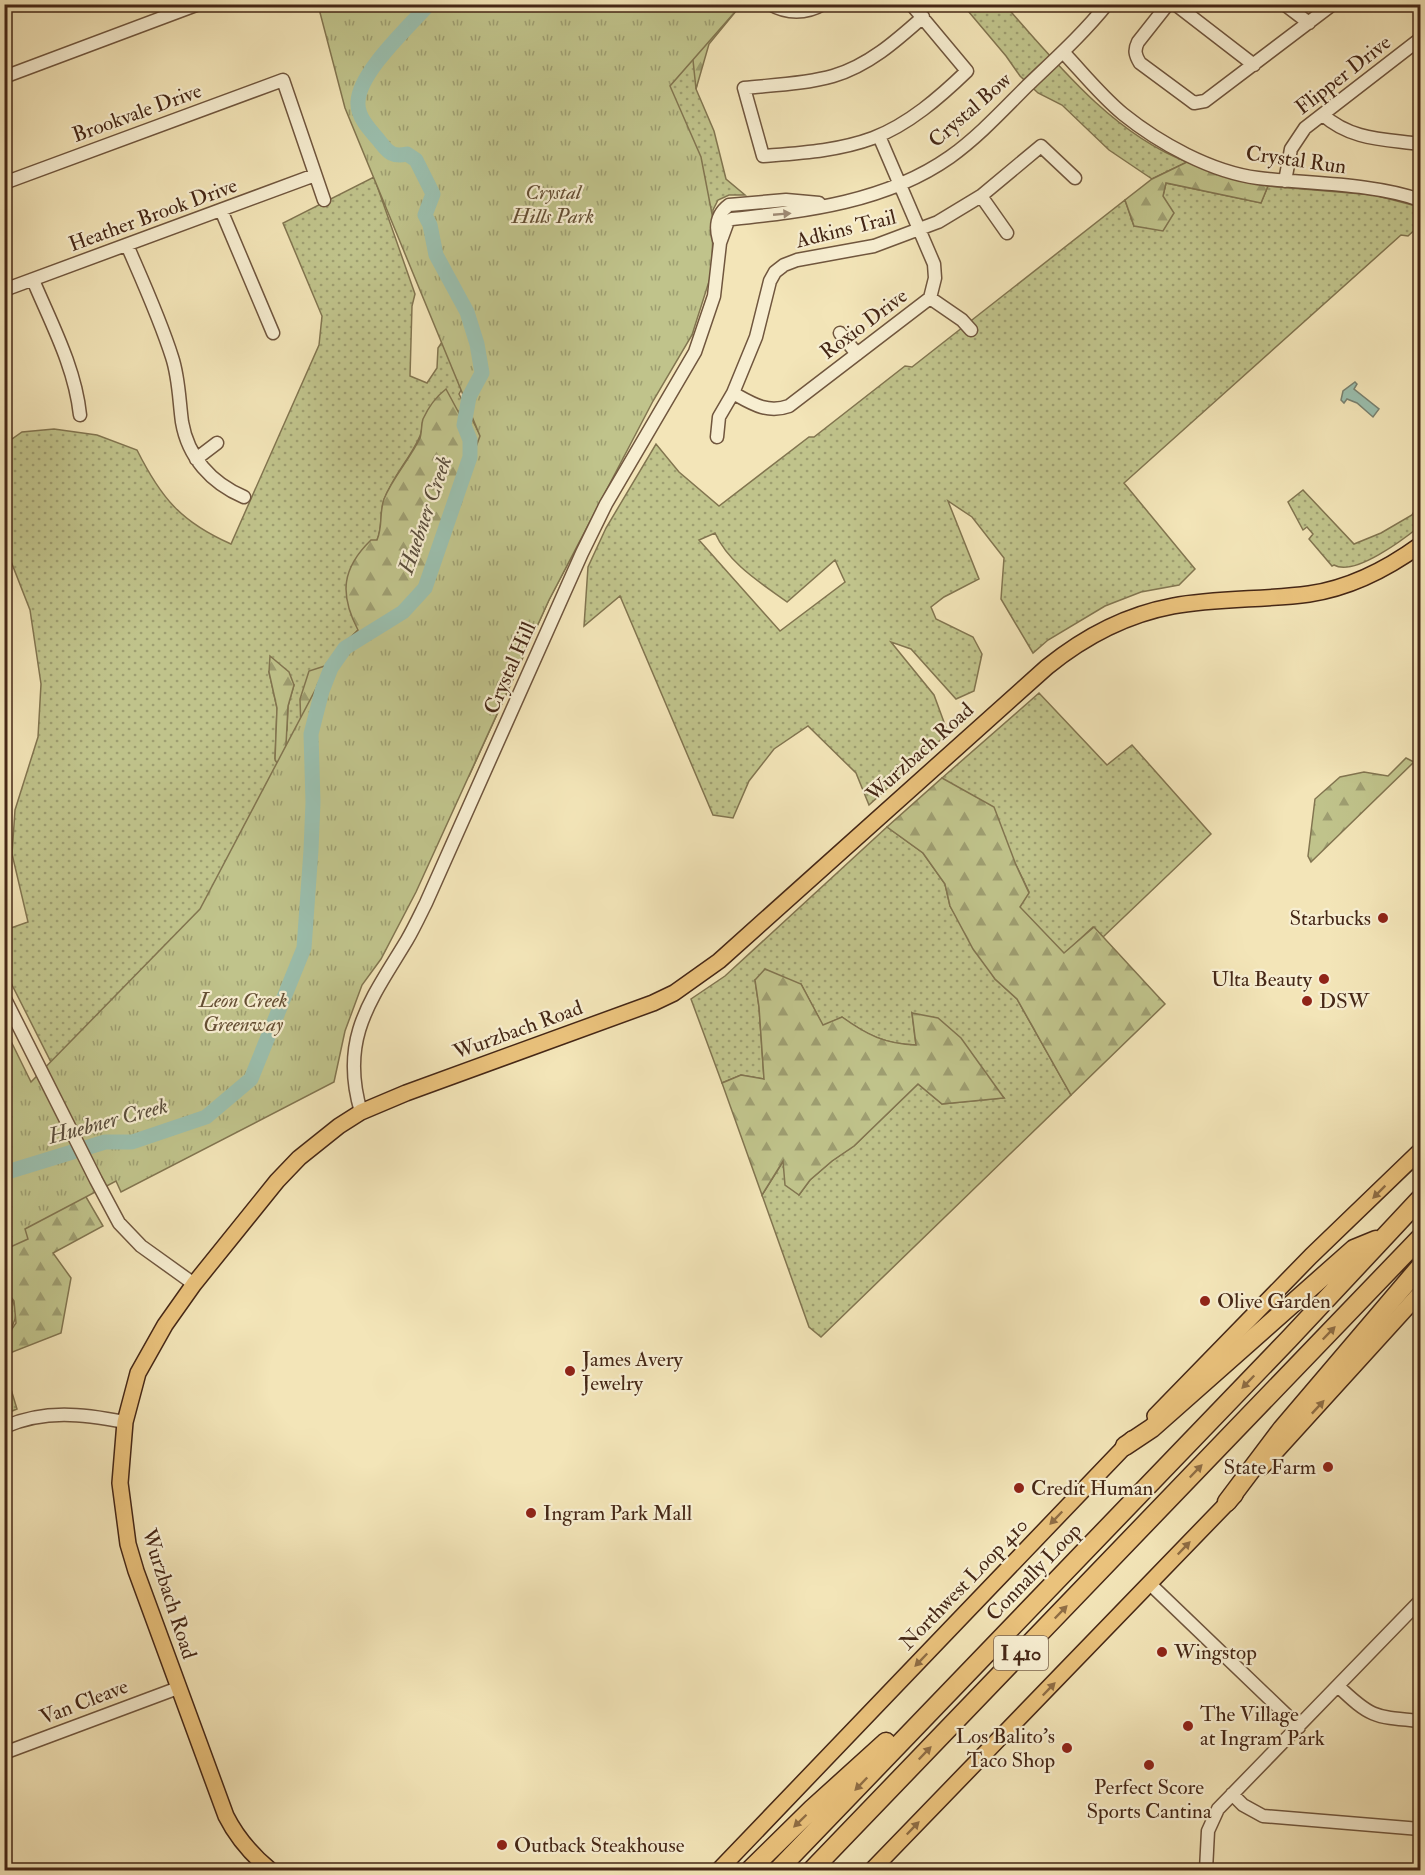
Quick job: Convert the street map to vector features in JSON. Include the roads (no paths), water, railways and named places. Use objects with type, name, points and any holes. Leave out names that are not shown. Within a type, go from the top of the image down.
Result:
[{"type":"highway","name":"Connally Loop","points":[[778,1870],[1280,1348],[1420,1199]]},
{"type":"highway","points":[[1125,1446],[1152,1428],[1354,1249],[1383,1238]]},
{"type":"highway","name":"I 410","points":[[812,1870],[1420,1238]]},
{"type":"highway","points":[[1227,1502],[1282,1429],[1420,1267]]},
{"type":"highway","points":[[750,1870],[904,1724],[960,1681]]},
{"type":"main road","name":"Wurzbach Road","points":[[270,1870],[248,1850],[236,1835],[226,1816],[136,1571],[128,1544],[120,1483],[125,1422],[138,1373],[165,1324],[194,1284],[277,1181],[298,1158],[361,1112],[406,1093],[653,1003],[698,978],[719,962],[1047,667],[1092,635],[1123,620],[1173,606],[1309,594],[1337,588],[1388,567],[1420,545]]},
{"type":"main road","name":"Northwest Loop 410","points":[[719,1870],[1125,1446],[1311,1256],[1420,1151]]},
{"type":"main road","points":[[874,1869],[1334,1390],[1420,1293]]},
{"type":"street","points":[[4,77],[198,4]]},
{"type":"street","points":[[770,4],[782,11],[798,12],[823,4]]},
{"type":"street","points":[[911,4],[923,17],[967,71],[944,93],[917,113],[879,136],[827,150],[763,156],[744,88],[800,82],[833,76],[849,70],[875,56],[923,17]]},
{"type":"street","name":"Crystal Bow","points":[[732,219],[797,212],[865,197],[899,185],[948,158],[973,139],[1063,52],[1107,4]]},
{"type":"street","points":[[1168,4],[1138,42],[1135,47],[1136,56],[1140,63],[1190,100],[1200,103],[1333,4]]},
{"type":"street","points":[[1174,4],[1254,65]]},
{"type":"street","points":[[1284,4],[1309,23]]},
{"type":"street","name":"Flipper Drive","points":[[1285,181],[1291,150],[1305,128],[1420,39]]},
{"type":"street","name":"Crystal Run","points":[[1063,52],[1121,113],[1176,151],[1214,166],[1255,177],[1383,191],[1420,200]]},
{"type":"street","name":"Brookvale Drive","points":[[4,183],[283,80],[315,175]]},
{"type":"street","points":[[1323,115],[1335,125],[1352,133],[1420,144]]},
{"type":"street","name":"Roxio Drive","points":[[732,393],[758,407],[779,410],[789,406],[930,298],[935,278],[933,264],[879,136]]},
{"type":"street","name":"Adkins Trail","points":[[717,437],[719,417],[756,338],[770,281],[775,272],[784,265],[797,260],[874,246],[944,218],[981,196],[1041,146],[1074,178]]},
{"type":"street","points":[[315,175],[324,200]]},
{"type":"street","name":"Heather Brook Drive","points":[[4,290],[315,175]]},
{"type":"street","points":[[981,196],[1007,233]]},
{"type":"street","name":"Crystal Bow","points":[[733,204],[786,200],[831,204]]},
{"type":"street","name":"Crystal Hill","points":[[720,243],[718,219],[723,209],[733,204]]},
{"type":"street","points":[[221,210],[273,333]]},
{"type":"street","name":"Crystal Hill","points":[[361,1112],[356,1095],[353,1062],[363,1015],[409,938],[426,903],[606,504],[695,352],[714,296],[720,243],[728,221],[732,219]]},
{"type":"street","points":[[128,245],[173,360],[184,431],[196,459],[216,481],[244,497]]},
{"type":"street","points":[[33,280],[69,366],[75,384],[80,415]]},
{"type":"street","points":[[930,298],[962,320],[971,330]]},
{"type":"street","points":[[840,333],[857,354]]},
{"type":"street","points":[[196,459],[217,442]]},
{"type":"street","points":[[4,998],[111,1210],[141,1246],[194,1284]]},
{"type":"street","points":[[4,1427],[26,1419],[57,1414],[88,1415],[125,1422]]},
{"type":"street","points":[[1150,1584],[1299,1727]]},
{"type":"street","points":[[1206,1870],[1209,1826],[1218,1809],[1420,1601]]},
{"type":"street","points":[[1338,1686],[1359,1706],[1376,1716],[1420,1721]]},
{"type":"street","name":"Van Cleave","points":[[4,1753],[178,1688]]},
{"type":"street","points":[[1232,1794],[1253,1812],[1263,1816],[1420,1829]]},
{"type":"waterway","name":"Huebner Creek","points":[[4,1173],[105,1142],[132,1142],[206,1117],[251,1079],[304,948],[313,802],[311,734],[322,691],[331,668],[345,648],[403,612],[425,588],[470,457],[470,440],[464,425],[469,397],[482,373],[477,344],[467,312],[436,255],[430,225],[425,215],[433,194],[416,160],[407,154],[397,155],[386,149],[364,122],[358,107],[361,90],[367,77],[398,37],[429,4]]},
{"type":"place","name":"Starbucks","points":[[1383,918]]},
{"type":"place","name":"Ulta Beauty","points":[[1324,979]]},
{"type":"place","name":"DSW","points":[[1307,1001]]},
{"type":"place","name":"Olive Garden","points":[[1205,1301]]},
{"type":"place","name":"James Avery Jewelry","points":[[570,1371]]},
{"type":"place","name":"State Farm","points":[[1328,1467]]},
{"type":"place","name":"Credit Human","points":[[1019,1488]]},
{"type":"place","name":"Ingram Park Mall","points":[[531,1513]]},
{"type":"place","name":"Wingstop","points":[[1162,1652]]},
{"type":"place","name":"The Village at Ingram Park","points":[[1188,1726]]},
{"type":"place","name":"Los Balito's Taco Shop","points":[[1067,1748]]},
{"type":"place","name":"Perfect Score Sports Cantina","points":[[1149,1765]]},
{"type":"place","name":"Outback Steakhouse","points":[[502,1845]]},
{"type":"park label","name":"Crystal Hills Park","points":[[553,204]]},
{"type":"park label","name":"Leon Creek Greenway","points":[[243,1012]]}]
